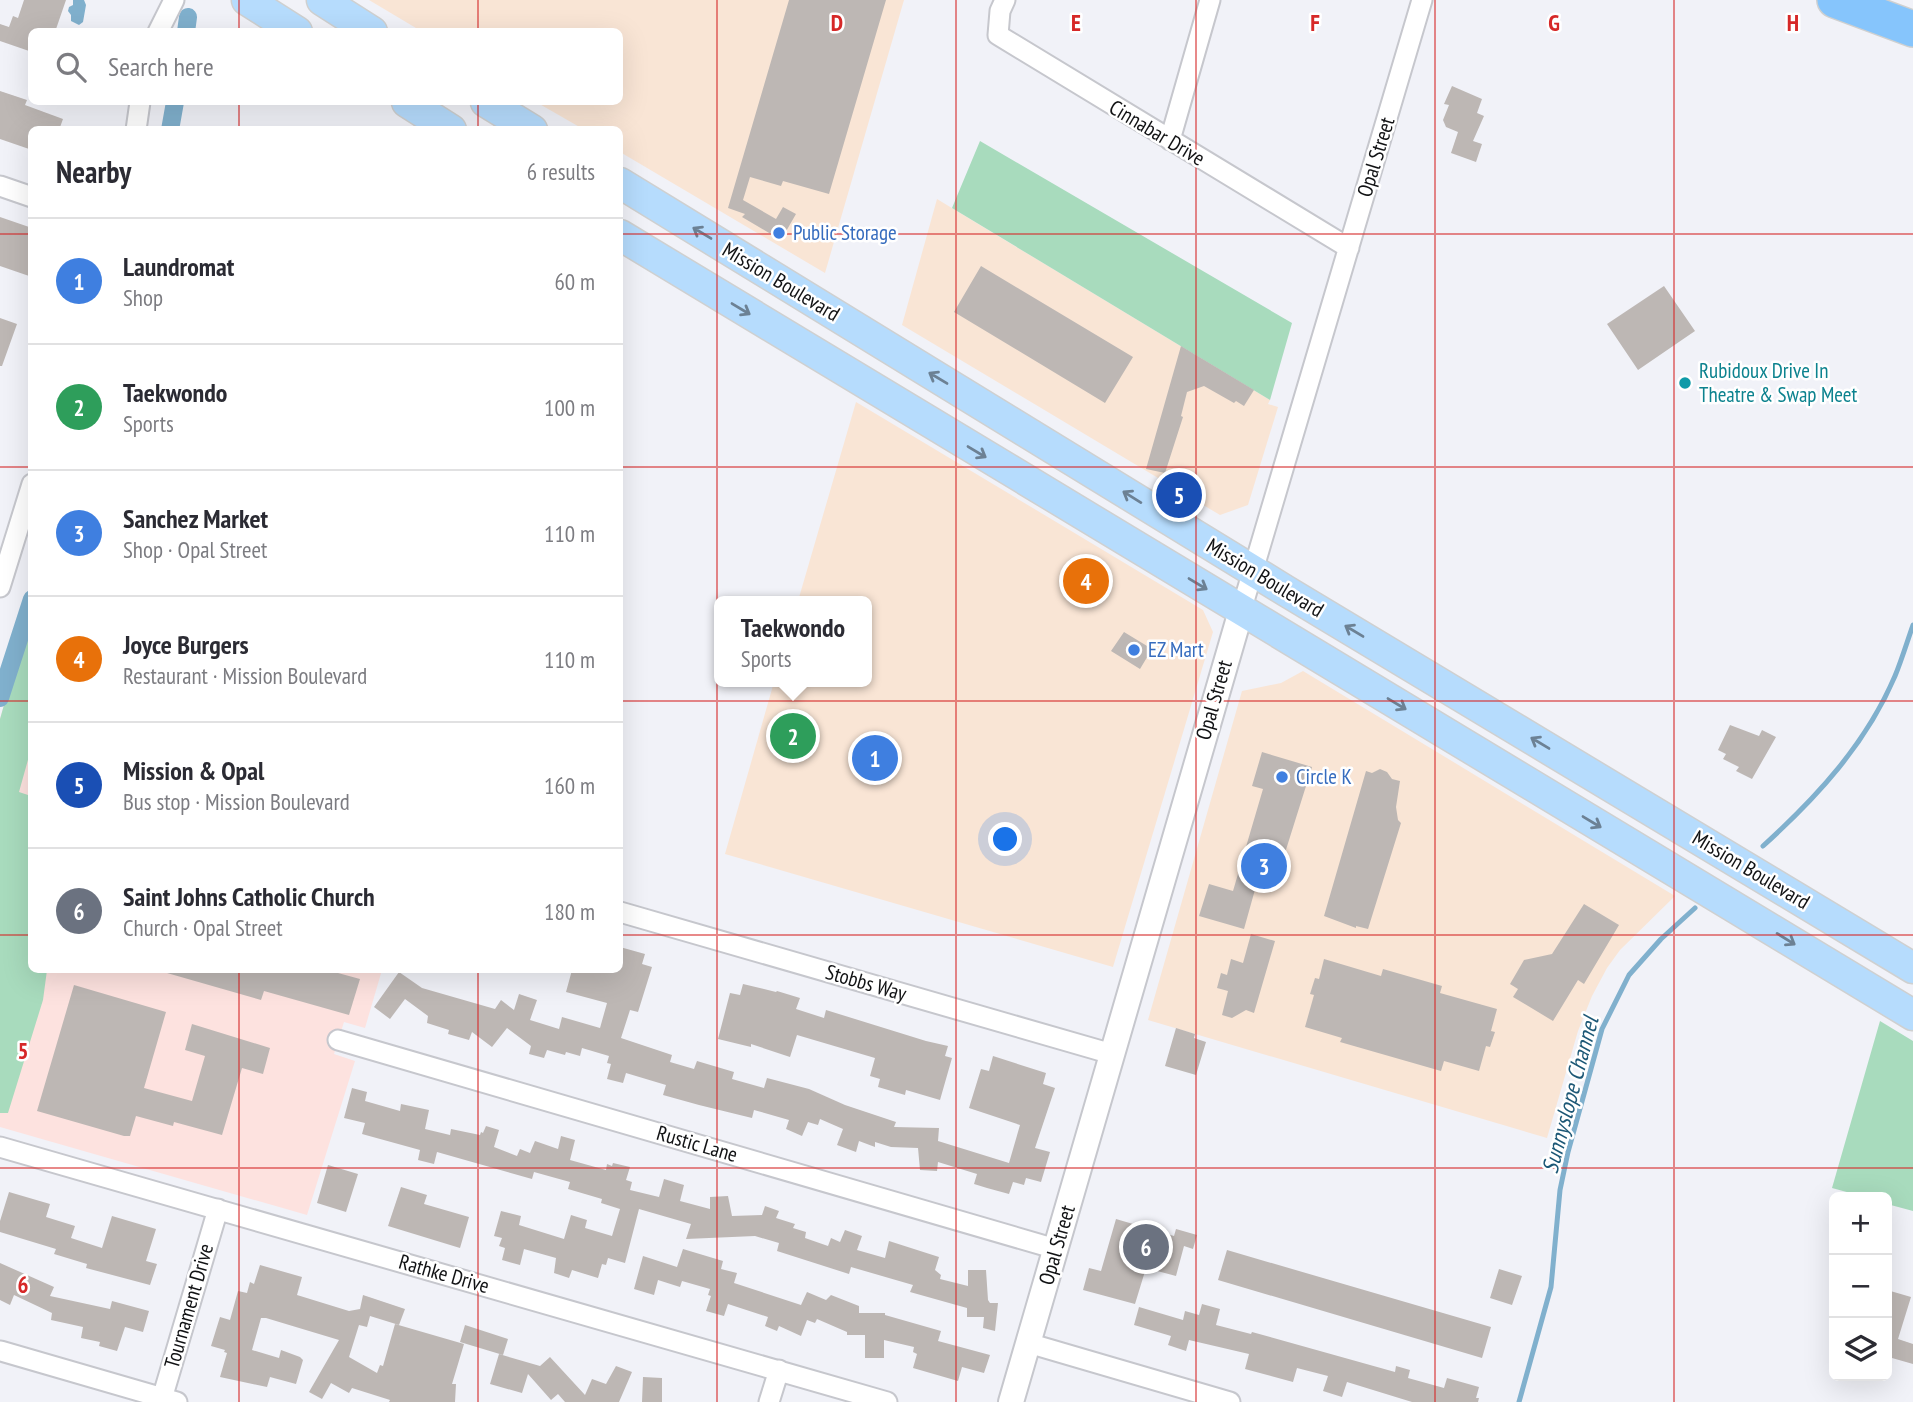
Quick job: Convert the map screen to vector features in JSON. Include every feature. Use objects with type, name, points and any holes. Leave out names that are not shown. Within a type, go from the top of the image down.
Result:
[{"type":"highway","points":[[1835,0],[1913,29]]},
{"type":"main road","points":[[247,0],[291,28]]},
{"type":"main road","points":[[322,0],[366,28]]},
{"type":"main road","points":[[412,105],[446,126]]},
{"type":"main road","points":[[491,105],[525,126]]},
{"type":"main road","name":"Mission Boulevard","points":[[623,185],[1286,591],[1913,968]]},
{"type":"main road","name":"Mission Boulevard","points":[[623,237],[1913,1015]]},
{"type":"street","points":[[160,28],[174,0]]},
{"type":"street","name":"Cinnabar Drive","points":[[1005,0],[1000,11],[998,35],[1349,247]]},
{"type":"street","points":[[1170,140],[1210,0]]},
{"type":"street","name":"Opal Street","points":[[1011,1402],[1422,0]]},
{"type":"street","points":[[137,126],[140,105]]},
{"type":"street","points":[[0,186],[28,196]]},
{"type":"street","points":[[0,587],[28,497]]},
{"type":"street","name":"Stobbs Way","points":[[623,913],[1112,1054]]},
{"type":"street","name":"Rustic Lane","points":[[338,1040],[1056,1248]]},
{"type":"street","name":"Rathke Drive","points":[[0,1147],[887,1402]]},
{"type":"street","name":"Tournament Drive","points":[[167,1400],[218,1209]]},
{"type":"street","points":[[1028,1343],[1230,1402]]},
{"type":"street","points":[[1,1351],[167,1400]]},
{"type":"street","points":[[769,1402],[779,1370]]},
{"type":"shaded area","points":[[369,0],[904,0],[825,273],[623,154],[623,126],[578,126],[541,105],[623,105],[623,28],[416,28]]},
{"type":"shaded area","points":[[937,199],[1270,400],[1268,404],[1278,407],[1248,505],[1220,515],[902,325]]},
{"type":"shaded area","points":[[856,402],[1203,610],[1213,632],[1113,967],[725,854],[773,687],[872,687],[872,596],[799,596]]},
{"type":"shaded area","points":[[28,621],[28,973],[381,973],[365,1028],[344,1022],[334,1054],[355,1061],[307,1215],[0,1127],[0,719]]},
{"type":"shaded area","points":[[1303,671],[1675,896],[1620,950],[1592,996],[1578,1031],[1547,1138],[1148,1020],[1242,691],[1281,683]]},
{"type":"green space","points":[[980,141],[1292,323],[1270,400],[952,208]]},
{"type":"green space","points":[[28,621],[28,760],[19,792],[28,795],[28,973],[47,973],[43,1000],[8,1113],[0,1113],[0,719]]},
{"type":"green space","points":[[1880,1021],[1913,1041],[1913,1211],[1892,1205],[1892,1192],[1847,1192],[1832,1188]]},
{"type":"water","points":[[73,0],[84,0],[86,5],[83,22],[79,25],[71,21],[68,11]]},
{"type":"building","points":[[24,0],[66,0],[56,28],[28,28],[28,51],[0,41],[0,24],[9,27],[13,16],[18,18]]},
{"type":"building","points":[[789,0],[886,0],[829,194],[783,181],[781,186],[750,177],[743,200],[776,219],[783,207],[796,214],[781,240],[742,217],[745,214],[728,208]]},
{"type":"building","points":[[1452,86],[1482,99],[1477,113],[1484,116],[1473,141],[1482,144],[1476,162],[1451,153],[1458,132],[1446,127],[1443,120],[1449,105],[1444,104]]},
{"type":"building","points":[[0,91],[27,100],[25,105],[63,119],[60,126],[28,126],[28,149],[0,139]]},
{"type":"building","points":[[0,217],[28,227],[28,276],[0,266]]},
{"type":"building","points":[[981,266],[1133,357],[1105,403],[954,312]]},
{"type":"building","points":[[1664,286],[1695,331],[1638,370],[1607,324]]},
{"type":"building","points":[[0,318],[17,324],[2,366],[0,366]]},
{"type":"building","points":[[1181,346],[1254,390],[1244,406],[1204,386],[1187,392],[1181,416],[1183,417],[1165,473],[1146,469]]},
{"type":"building","points":[[1077,558],[1111,577],[1095,606],[1071,592],[1074,587],[1064,581]]},
{"type":"building","points":[[1124,632],[1152,649],[1140,669],[1111,651]]},
{"type":"building","points":[[1730,725],[1759,736],[1762,730],[1776,737],[1752,779],[1736,771],[1739,767],[1723,759],[1726,754],[1718,750]]},
{"type":"building","points":[[1262,752],[1312,767],[1273,891],[1256,886],[1244,929],[1199,916],[1209,884],[1233,891],[1263,789],[1252,786]]},
{"type":"building","points":[[1380,769],[1387,772],[1392,779],[1400,781],[1396,807],[1401,823],[1368,929],[1356,928],[1324,916],[1366,771],[1372,773]]},
{"type":"building","points":[[1584,904],[1619,925],[1584,984],[1578,980],[1553,1021],[1513,997],[1518,989],[1510,984],[1524,960],[1552,954]]},
{"type":"building","points":[[1251,934],[1275,941],[1254,1013],[1246,1010],[1232,1018],[1222,1015],[1228,991],[1217,988],[1221,973],[1227,975],[1231,959],[1243,963]]},
{"type":"building","points":[[623,948],[645,954],[642,964],[652,967],[638,1012],[630,1010],[621,1038],[672,1055],[670,1062],[694,1069],[697,1061],[734,1072],[732,1079],[764,1088],[767,1078],[809,1089],[845,1105],[896,1122],[894,1127],[939,1128],[938,1141],[1009,1163],[1020,1125],[969,1108],[981,1069],[989,1071],[993,1056],[1046,1073],[1043,1084],[1055,1088],[1035,1148],[1050,1152],[1041,1182],[1026,1178],[1024,1185],[1013,1182],[1009,1194],[974,1184],[977,1174],[938,1162],[937,1171],[920,1170],[918,1148],[891,1147],[875,1142],[875,1147],[859,1141],[856,1152],[837,1145],[843,1129],[820,1119],[818,1125],[808,1122],[802,1136],[786,1129],[789,1120],[754,1110],[752,1118],[663,1095],[666,1085],[626,1073],[623,1083],[607,1079],[611,1064],[607,1063],[609,1056],[582,1048],[580,1056],[547,1050],[544,1058],[529,1054],[531,1046],[507,1028],[492,1047],[472,1032],[469,1040],[448,1034],[449,1030],[427,1023],[428,1016],[405,999],[390,1019],[374,1007],[400,973],[422,988],[495,1009],[501,1000],[514,1010],[519,994],[537,1000],[530,1020],[559,1029],[562,1017],[600,1028],[607,1003],[566,992],[571,973],[623,973]]},
{"type":"building","points":[[1324,959],[1381,976],[1383,969],[1442,986],[1440,993],[1497,1009],[1491,1031],[1495,1032],[1490,1047],[1486,1046],[1479,1071],[1444,1061],[1441,1071],[1340,1042],[1342,1038],[1305,1027],[1314,995],[1310,994],[1315,978],[1319,979]]},
{"type":"building","points":[[167,973],[338,973],[360,979],[349,1015],[264,991],[261,1000]]},
{"type":"building","points":[[743,984],[800,998],[796,1009],[824,1018],[826,1010],[948,1046],[945,1056],[952,1058],[940,1100],[906,1090],[905,1095],[878,1087],[880,1079],[870,1076],[875,1058],[797,1035],[790,1057],[751,1044],[751,1047],[718,1039],[730,993],[740,995]]},
{"type":"building","points":[[74,985],[166,1012],[144,1088],[192,1101],[205,1056],[185,1050],[192,1024],[270,1048],[263,1074],[242,1068],[222,1135],[174,1122],[173,1126],[136,1116],[130,1136],[124,1136],[37,1111]]},
{"type":"building","points":[[1176,1028],[1195,1034],[1194,1038],[1206,1042],[1196,1075],[1165,1066]]},
{"type":"building","points":[[352,1088],[367,1092],[365,1101],[400,1111],[401,1104],[429,1110],[425,1129],[450,1135],[451,1129],[480,1135],[486,1126],[499,1130],[494,1147],[517,1156],[520,1149],[530,1153],[535,1141],[558,1149],[561,1136],[575,1140],[570,1160],[606,1170],[607,1164],[612,1166],[613,1163],[630,1167],[626,1180],[632,1182],[630,1190],[659,1197],[664,1179],[684,1185],[680,1201],[710,1209],[710,1197],[728,1196],[732,1216],[762,1215],[765,1206],[779,1211],[776,1218],[795,1224],[793,1228],[806,1232],[805,1238],[828,1246],[831,1238],[840,1242],[845,1230],[862,1236],[857,1250],[885,1258],[889,1241],[939,1257],[935,1270],[941,1275],[940,1279],[968,1286],[968,1270],[986,1270],[988,1300],[990,1303],[998,1303],[995,1331],[983,1328],[984,1317],[967,1317],[967,1308],[910,1292],[913,1285],[851,1267],[849,1274],[777,1251],[779,1243],[755,1236],[686,1239],[691,1224],[639,1209],[625,1263],[608,1258],[606,1265],[602,1264],[598,1278],[572,1270],[569,1278],[554,1273],[556,1258],[524,1249],[520,1265],[502,1260],[505,1248],[499,1246],[502,1238],[494,1236],[501,1211],[521,1216],[519,1225],[564,1239],[571,1215],[587,1220],[585,1228],[612,1236],[620,1209],[601,1203],[602,1199],[568,1189],[570,1182],[534,1172],[532,1179],[437,1152],[434,1164],[418,1160],[420,1150],[362,1134],[365,1123],[344,1118]]},
{"type":"building","points":[[328,1165],[358,1174],[346,1212],[317,1203]]},
{"type":"building","points":[[401,1187],[427,1195],[424,1204],[469,1217],[460,1248],[388,1226]]},
{"type":"building","points":[[9,1192],[50,1204],[46,1217],[75,1226],[71,1238],[102,1248],[112,1216],[156,1229],[146,1261],[157,1264],[150,1285],[86,1268],[87,1264],[54,1254],[56,1249],[0,1232],[0,1221]]},
{"type":"building","points":[[1116,1219],[1174,1236],[1176,1229],[1197,1235],[1193,1249],[1184,1246],[1176,1276],[1146,1268],[1135,1304],[1083,1290],[1089,1268],[1101,1271]]},
{"type":"building","points":[[683,1249],[723,1261],[721,1269],[737,1273],[734,1283],[801,1305],[807,1292],[826,1300],[831,1295],[859,1306],[859,1313],[885,1313],[941,1331],[938,1341],[990,1355],[984,1373],[962,1367],[958,1381],[913,1368],[917,1354],[913,1352],[914,1347],[884,1340],[884,1358],[865,1358],[865,1335],[847,1335],[847,1332],[817,1319],[815,1323],[807,1320],[801,1336],[779,1326],[777,1331],[765,1326],[768,1317],[728,1304],[724,1316],[706,1311],[711,1296],[708,1295],[710,1289],[682,1281],[680,1287],[658,1280],[654,1295],[634,1289],[643,1256],[677,1267]]},
{"type":"building","points":[[1227,1250],[1491,1327],[1482,1358],[1218,1280]]},
{"type":"building","points":[[0,1263],[54,1287],[50,1296],[110,1309],[112,1301],[149,1311],[143,1332],[125,1327],[117,1351],[99,1346],[100,1342],[81,1338],[83,1327],[51,1320],[52,1313],[14,1295],[10,1305],[0,1300]]},
{"type":"building","points":[[260,1265],[302,1277],[297,1295],[349,1311],[360,1309],[363,1295],[405,1309],[399,1325],[370,1316],[367,1327],[359,1325],[349,1357],[377,1373],[380,1365],[383,1366],[395,1324],[464,1344],[452,1384],[456,1384],[455,1402],[389,1402],[390,1400],[352,1388],[349,1393],[331,1383],[322,1399],[309,1392],[339,1340],[266,1318],[261,1318],[252,1350],[279,1358],[281,1350],[300,1357],[303,1360],[296,1384],[270,1377],[267,1387],[220,1377],[227,1353],[211,1346],[220,1317],[230,1320],[238,1291],[247,1293],[250,1282],[254,1284]]},
{"type":"building","points":[[1499,1269],[1522,1276],[1512,1305],[1490,1298]]},
{"type":"building","points":[[1892,1291],[1911,1297],[1898,1339],[1913,1344],[1913,1364],[1892,1358]]},
{"type":"building","points":[[1202,1304],[1220,1309],[1216,1325],[1251,1334],[1252,1332],[1395,1372],[1396,1366],[1410,1370],[1408,1378],[1444,1388],[1447,1378],[1479,1387],[1476,1398],[1479,1398],[1478,1402],[1412,1402],[1347,1382],[1342,1397],[1323,1391],[1328,1376],[1297,1368],[1293,1382],[1245,1369],[1249,1354],[1189,1340],[1186,1351],[1168,1345],[1171,1336],[1134,1325],[1139,1307],[1183,1320],[1185,1311],[1199,1315]]},
{"type":"building","points":[[465,1325],[508,1339],[503,1355],[460,1342]]},
{"type":"building","points":[[499,1354],[540,1366],[550,1357],[585,1395],[592,1379],[606,1384],[616,1366],[632,1372],[619,1402],[565,1402],[558,1394],[551,1400],[528,1374],[522,1393],[490,1384]]},
{"type":"building","points":[[643,1377],[662,1378],[662,1402],[642,1402]]},
{"type":"waterway","points":[[187,28],[188,17]]},
{"type":"waterway","points":[[171,126],[174,105]]},
{"type":"waterway","points":[[0,698],[28,611]]},
{"type":"waterway","name":"Sunnyslope Channel","points":[[1763,846],[1821,789],[1855,747],[1898,670],[1913,625]]},
{"type":"waterway","name":"Sunnyslope Channel","points":[[1519,1402],[1551,1287],[1560,1190],[1568,1152],[1602,1029],[1629,975],[1661,939],[1695,908]]},
{"type":"place","name":"Public Storage","points":[[779,233]]},
{"type":"place","name":"Rubidoux Drive In Theatre & Swap Meet","points":[[1685,383]]},
{"type":"place","name":"Mission & Opal","points":[[1179,495]]},
{"type":"place","name":"Joyce Burgers","points":[[1086,581]]},
{"type":"place","name":"EZ Mart","points":[[1134,650]]},
{"type":"place","name":"Taekwondo","points":[[793,736]]},
{"type":"place","name":"Laundromat","points":[[875,758]]},
{"type":"place","name":"Circle K","points":[[1282,777]]},
{"type":"place","name":"Sanchez Market","points":[[1264,866]]},
{"type":"place","name":"Saint Johns Catholic Church","points":[[1146,1247]]}]
